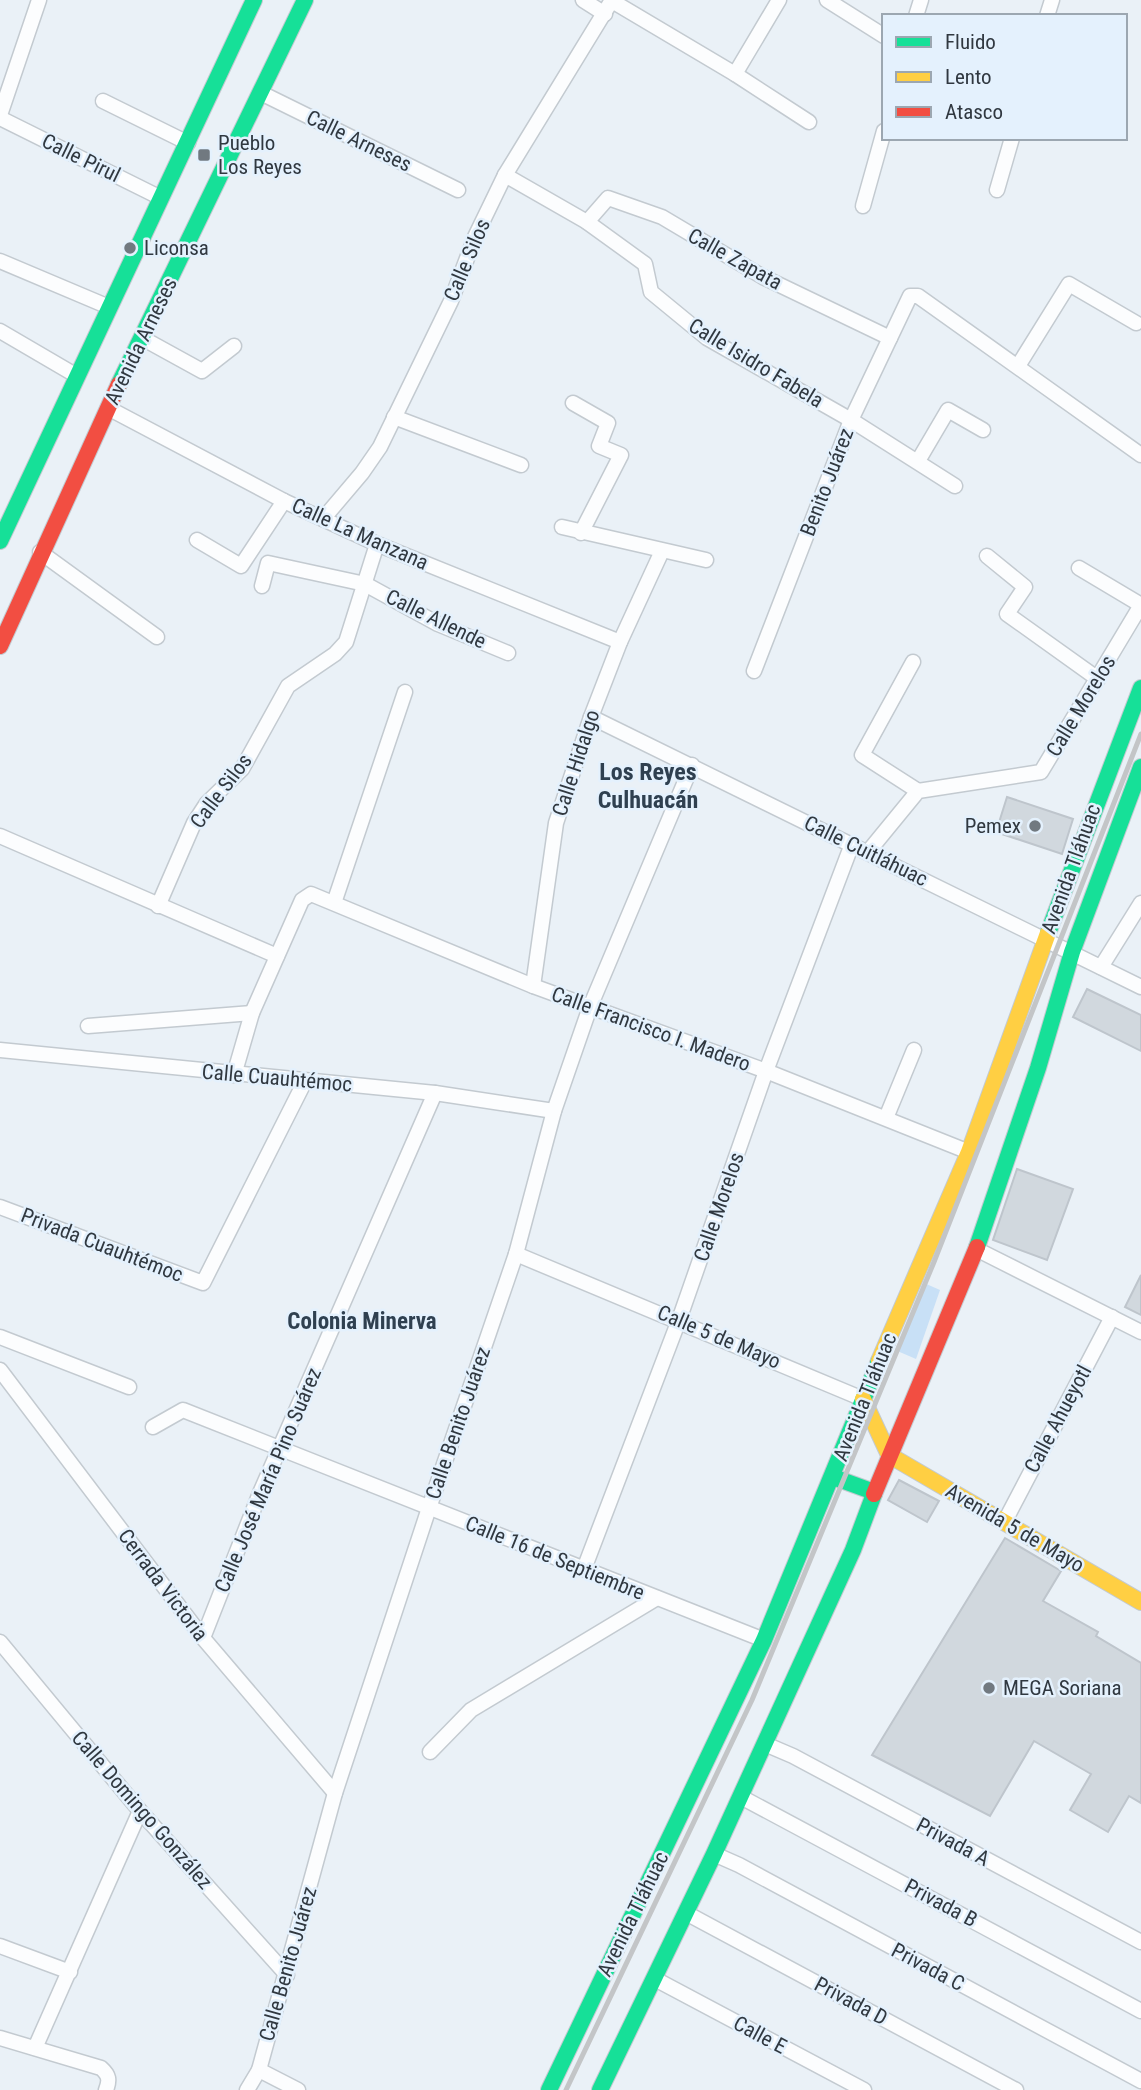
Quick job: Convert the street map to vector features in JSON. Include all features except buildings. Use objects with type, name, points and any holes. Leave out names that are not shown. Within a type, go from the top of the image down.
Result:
[{"type":"main road","name":"Avenida Arneses","points":[[0,541],[254,0]]},
{"type":"main road","name":"Avenida Arneses","points":[[0,646],[40,552],[305,0]]},
{"type":"main road","name":"Avenida Tláhuac","points":[[549,2090],[764,1640],[969,1152],[1114,754],[1141,688]]},
{"type":"main road","points":[[1114,754],[1141,766]]},
{"type":"main road","name":"Avenida Tláhuac","points":[[600,2090],[741,1797],[853,1550],[889,1455],[976,1249],[1038,1068],[1072,953],[1141,766]]},
{"type":"main road","points":[[863,1399],[889,1455]]},
{"type":"main road","name":"Avenida 5 de Mayo","points":[[889,1455],[1141,1602]]},
{"type":"main road","points":[[832,1477],[874,1492]]},
{"type":"street","points":[[0,117],[39,0]]},
{"type":"street","points":[[583,0],[610,5],[735,74],[809,122]]},
{"type":"street","points":[[735,74],[779,0]]},
{"type":"street","points":[[827,0],[882,35]]},
{"type":"street","name":"Calle Silos","points":[[323,519],[380,447],[451,301],[475,237],[505,175],[610,5]]},
{"type":"street","name":"Calle Arneses","points":[[261,93],[458,190]]},
{"type":"street","points":[[103,101],[188,143]]},
{"type":"street","name":"Calle Pirul","points":[[0,117],[161,198]]},
{"type":"street","points":[[863,205],[882,138]]},
{"type":"street","points":[[997,190],[1011,140]]},
{"type":"street","name":"Calle Isidro Fabela","points":[[505,175],[587,222],[645,264],[651,292],[707,338],[851,420],[955,486]]},
{"type":"street","name":"Calle Zapata","points":[[587,222],[608,198],[662,218],[763,277],[890,338]]},
{"type":"street","points":[[0,261],[109,307]]},
{"type":"street","points":[[1136,323],[1069,284],[1018,366],[1141,455]]},
{"type":"street","name":"Benito Juárez","points":[[754,671],[851,420],[910,296],[918,296],[1018,366]]},
{"type":"street","points":[[0,331],[77,376]]},
{"type":"street","points":[[142,338],[202,371],[234,346]]},
{"type":"street","points":[[573,403],[608,422],[599,446],[621,455],[582,533]]},
{"type":"street","name":"Calle La Manzana","points":[[108,408],[284,501],[377,544],[620,642]]},
{"type":"street","points":[[918,461],[948,410],[983,430]]},
{"type":"street","points":[[394,417],[520,465]]},
{"type":"street","points":[[197,540],[241,566],[284,501]]},
{"type":"street","points":[[562,527],[706,561]]},
{"type":"street","name":"Calle Silos","points":[[158,906],[194,822],[207,803],[242,769],[288,686],[335,654],[346,642],[377,544]]},
{"type":"street","name":"Calle Hidalgo","points":[[533,986],[556,823],[591,717],[620,642],[662,551]]},
{"type":"street","points":[[40,552],[157,637]]},
{"type":"street","points":[[987,556],[1025,587],[1007,614],[1098,679]]},
{"type":"street","name":"Calle Allende","points":[[261,586],[268,563],[365,584],[438,624],[508,653]]},
{"type":"street","points":[[1079,568],[1141,605]]},
{"type":"street","name":"Calle Morelos","points":[[918,791],[1041,772],[1141,605]]},
{"type":"street","points":[[868,852],[918,791],[862,755],[913,662]]},
{"type":"street","points":[[334,902],[405,692]]},
{"type":"street","name":"Calle Cuitláhuac","points":[[591,717],[1141,987]]},
{"type":"street","name":"Calle Benito Juárez","points":[[247,2090],[259,2070],[335,1793],[516,1254],[554,1111],[590,1007],[692,765]]},
{"type":"street","points":[[0,836],[277,956]]},
{"type":"street","name":"Calle Morelos","points":[[584,1569],[679,1320],[766,1071],[852,844]]},
{"type":"street","name":"Calle Francisco I. Madero","points":[[234,1075],[252,1013],[302,900],[306,896],[317,895],[533,986],[766,1071],[969,1152]]},
{"type":"street","points":[[1101,967],[1141,903]]},
{"type":"street","points":[[88,1026],[252,1013]]},
{"type":"street","name":"Calle Cuauhtémoc","points":[[0,1050],[435,1093],[554,1111]]},
{"type":"street","points":[[886,1118],[914,1050]]},
{"type":"street","name":"Privada Cuauhtémoc","points":[[0,1207],[204,1283],[305,1081]]},
{"type":"street","name":"Calle José María Pino Suárez","points":[[203,1638],[279,1448],[435,1093]]},
{"type":"street","points":[[976,1249],[1141,1332]]},
{"type":"street","name":"Calle 5 de Mayo","points":[[516,1254],[863,1399]]},
{"type":"street","name":"Calle Ahueyotl","points":[[1005,1521],[1112,1317]]},
{"type":"street","points":[[0,1337],[129,1387]]},
{"type":"street","name":"Cerrada Victoria","points":[[0,1370],[203,1638],[335,1793]]},
{"type":"street","name":"Calle 16 de Septiembre","points":[[153,1427],[183,1410],[764,1640]]},
{"type":"street","points":[[430,1752],[471,1710],[657,1598]]},
{"type":"street","name":"Calle Domingo González","points":[[0,1642],[140,1811],[286,1975]]},
{"type":"street","name":"Privada A","points":[[765,1744],[793,1756],[1141,1942]]},
{"type":"street","name":"Privada B","points":[[741,1797],[1141,2011]]},
{"type":"street","points":[[35,2048],[140,1811]]},
{"type":"street","name":"Privada C","points":[[714,1854],[1141,2081]]},
{"type":"street","name":"Privada D","points":[[686,1913],[1016,2090]]},
{"type":"street","points":[[0,1945],[70,1972]]},
{"type":"street","name":"Calle E","points":[[655,1979],[864,2090]]},
{"type":"street","points":[[0,2038],[101,2068],[107,2073],[109,2081],[106,2090]]},
{"type":"street","points":[[259,2070],[298,2090]]},
{"type":"shaded area","points":[[924,1283],[940,1290],[916,1359],[895,1350]]},
{"type":"railway","points":[[566,2090],[752,1700],[934,1262],[1141,734]]},
{"type":"traffic: fast","points":[[0,541],[254,0]]},
{"type":"traffic: fast","points":[[119,384],[305,0]]},
{"type":"traffic: fast","points":[[1048,933],[1141,688]]},
{"type":"traffic: fast","points":[[977,1247],[1038,1068],[1072,952],[1141,767]]},
{"type":"traffic: fast","points":[[549,2090],[764,1640],[879,1361]]},
{"type":"traffic: fast","points":[[833,1477],[874,1492]]},
{"type":"traffic: fast","points":[[600,2090],[714,1854],[853,1550],[874,1494]]},
{"type":"traffic: slow","points":[[879,1361],[969,1152],[1048,933]]},
{"type":"traffic: slow","points":[[863,1399],[889,1455],[1141,1602]]},
{"type":"traffic: jam","points":[[0,646],[119,384]]},
{"type":"traffic: jam","points":[[874,1494],[977,1247]]},
{"type":"place","name":"Pueblo Los Reyes","points":[[204,155]]},
{"type":"place","name":"Liconsa","points":[[130,248]]},
{"type":"place","name":"Pemex","points":[[1035,826]]},
{"type":"place","name":"MEGA Soriana","points":[[989,1688]]},
{"type":"district","name":"Los Reyes Culhuacán","points":[[648,786]]},
{"type":"district","name":"Colonia Minerva","points":[[362,1321]]}]
